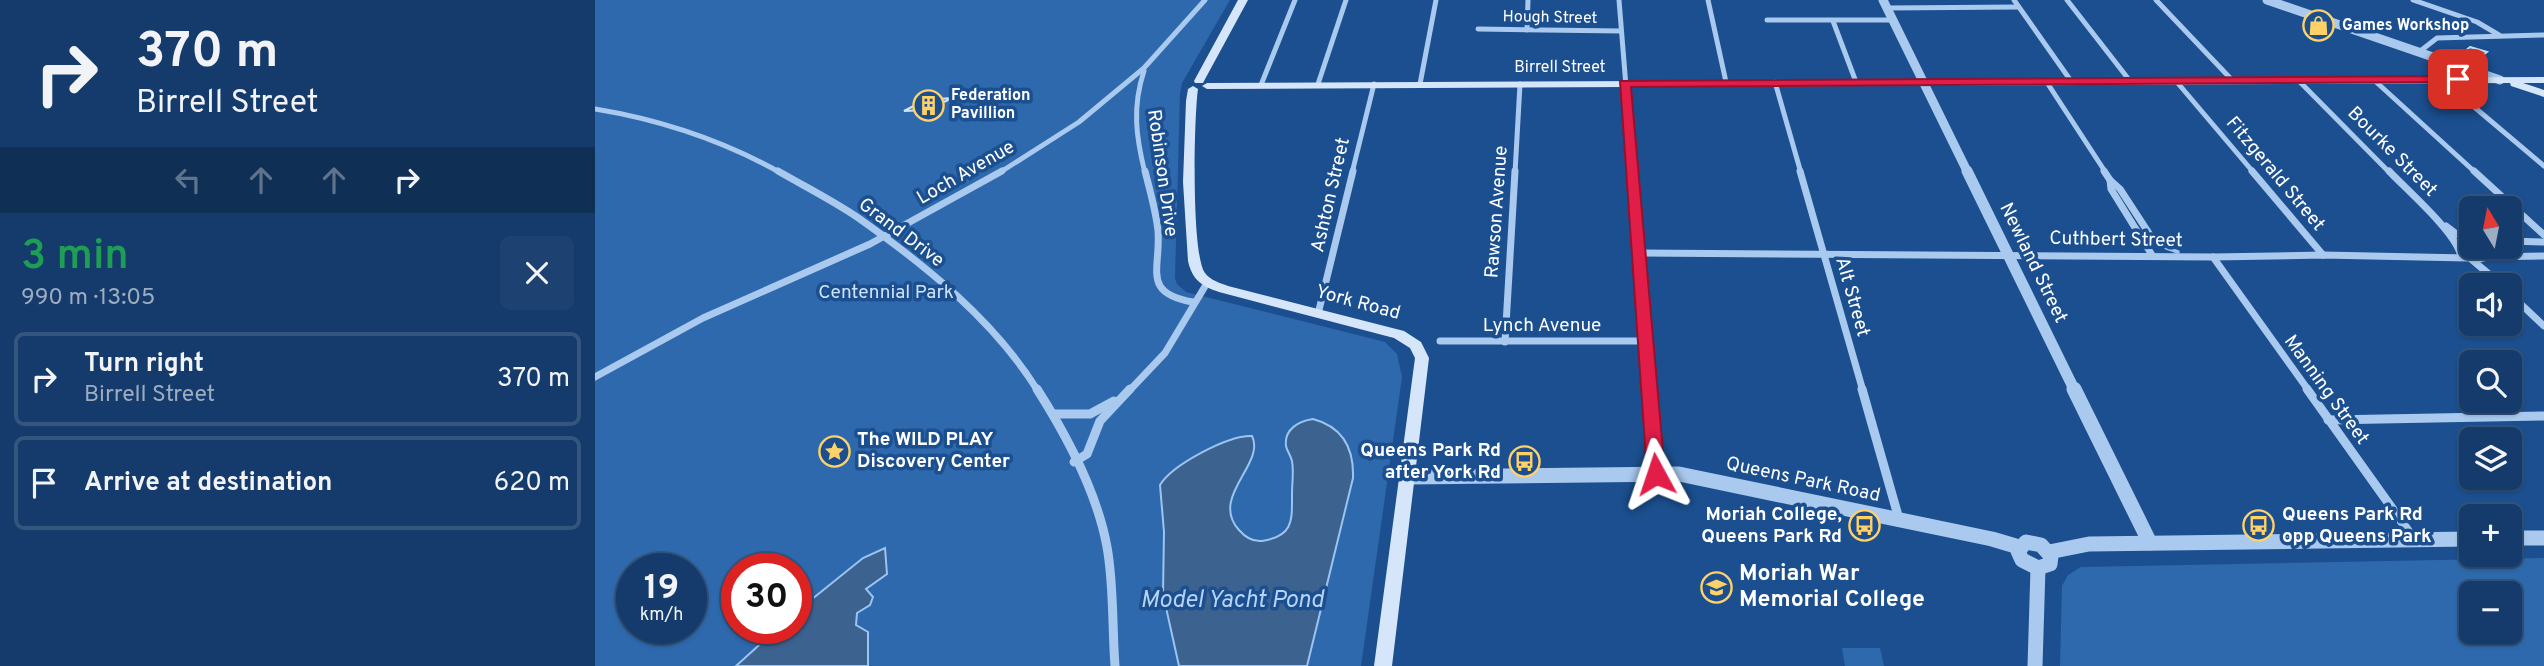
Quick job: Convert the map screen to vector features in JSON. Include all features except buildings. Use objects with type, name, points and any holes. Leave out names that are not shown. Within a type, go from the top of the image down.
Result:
[{"type":"main road","points":[[1207,283],[1194,267],[1191,251],[1199,85],[1243,0]]},
{"type":"main road","name":"Birrell Street","points":[[1199,85],[2441,79],[2544,81]]},
{"type":"main road","points":[[2500,80],[2544,93]]},
{"type":"main road","points":[[2544,81],[2541,85],[2544,93]]},
{"type":"main road","name":"York Road","points":[[1207,283],[1399,334],[1416,345],[1420,352],[1422,366],[1409,477],[1383,666]]},
{"type":"street","name":"Loch Avenue","points":[[595,377],[682,328],[884,237],[1024,158],[1079,122],[1145,68],[1205,0]]},
{"type":"street","points":[[1261,85],[1295,0]]},
{"type":"street","points":[[1318,84],[1346,0]]},
{"type":"street","points":[[1420,84],[1436,0]]},
{"type":"street","points":[[1527,30],[1528,0]]},
{"type":"street","points":[[1619,0],[1656,474]]},
{"type":"street","points":[[1707,0],[1726,82]]},
{"type":"street","points":[[2014,0],[2071,81]]},
{"type":"street","points":[[2067,0],[2130,81]]},
{"type":"street","points":[[2156,0],[2232,80]]},
{"type":"street","points":[[2267,0],[2500,80]]},
{"type":"street","points":[[2413,0],[2477,22],[2499,35]]},
{"type":"street","points":[[1885,4],[2018,7]]},
{"type":"street","name":"Newland Street","points":[[1885,4],[2150,543]]},
{"type":"street","points":[[1767,20],[1893,20]]},
{"type":"street","points":[[1833,21],[1857,82]]},
{"type":"street","name":"Hough Street","points":[[1478,29],[1621,31]]},
{"type":"street","points":[[2419,52],[2437,38],[2544,35]]},
{"type":"street","name":"Robinson Drive","points":[[1145,68],[1136,94],[1135,114],[1137,142],[1149,180],[1158,234],[1156,271],[1160,286],[1168,294],[1193,302]]},
{"type":"street","points":[[2441,79],[2544,166]]},
{"type":"street","name":"Bourke Street","points":[[2298,80],[2434,217],[2458,246],[2459,252]]},
{"type":"street","points":[[2374,80],[2544,235]]},
{"type":"street","points":[[2046,81],[2110,180],[2120,189],[2150,235]]},
{"type":"street","name":"Fitzgerald Street","points":[[2176,81],[2323,255]]},
{"type":"street","name":"Alt Street","points":[[1775,82],[1899,520]]},
{"type":"street","name":"Ashton Street","points":[[1318,314],[1374,84]]},
{"type":"street","name":"Rawson Avenue","points":[[1505,342],[1520,84]]},
{"type":"street","name":"Grand Drive","points":[[595,109],[637,116],[722,141],[856,216],[937,279],[993,330],[1020,362],[1053,414],[1094,501],[1107,548],[1115,666]]},
{"type":"street","points":[[2110,180],[2111,189],[2152,255]]},
{"type":"street","name":"Bourke Street","points":[[2434,217],[2459,236]]},
{"type":"street","points":[[2522,241],[2544,242]]},
{"type":"street","name":"Cuthbert Street","points":[[1639,253],[2213,257],[2323,255],[2459,259]]},
{"type":"street","points":[[2522,257],[2544,256]]},
{"type":"street","name":"Manning Street","points":[[2213,257],[2414,540]]},
{"type":"street","points":[[2469,259],[2488,273]]},
{"type":"street","points":[[2486,259],[2491,273]]},
{"type":"street","points":[[1074,462],[1087,454],[1100,421],[1135,386],[1177,337],[1193,302],[1207,283]]},
{"type":"street","points":[[2522,305],[2544,326]]},
{"type":"street","name":"Lynch Avenue","points":[[1440,341],[1644,341]]},
{"type":"street","points":[[1053,414],[1090,414],[1135,386]]},
{"type":"street","points":[[2328,419],[2544,416]]},
{"type":"street","name":"Queens Park Road","points":[[1409,477],[1679,474],[1992,539],[2019,547]]},
{"type":"street","points":[[2522,538],[2544,538]]},
{"type":"street","points":[[2049,552],[2050,564],[2038,568],[2022,560],[2019,547],[2025,542],[2036,543],[2049,552],[2089,544],[2459,539]]},
{"type":"street","points":[[2035,666],[2038,568]]},
{"type":"green space","name":"Centennial Park","points":[[595,0],[1230,0],[1182,83],[1175,278],[1177,284],[1186,292],[1385,342],[1397,354],[1402,377],[1361,666],[595,666]]},
{"type":"green space","points":[[2522,558],[2544,558],[2544,666],[2060,666],[2062,586],[2068,575],[2081,567],[2459,560],[2459,567],[2522,567]]},
{"type":"green space","points":[[1842,648],[1880,648],[1884,666],[1845,666]]},
{"type":"water","name":"Model Yacht Pond","points":[[1313,419],[1332,428],[1345,441],[1353,467],[1353,478],[1307,666],[1179,666],[1163,594],[1164,532],[1160,485],[1176,469],[1201,453],[1229,440],[1252,436],[1252,458],[1230,505],[1232,518],[1239,530],[1249,538],[1258,541],[1272,539],[1286,531],[1291,519],[1293,469],[1286,446],[1287,435],[1298,424]]},
{"type":"water","points":[[885,548],[887,574],[866,589],[873,597],[870,605],[857,613],[856,625],[868,632],[868,666],[736,666],[760,644],[812,644],[812,599],[863,558]]},
{"type":"waterway","points":[[2158,238],[2164,247],[2178,252]]},
{"type":"place","name":"Games Workshop","points":[[2319,26]]},
{"type":"place","name":"Federation Pavillion","points":[[928,105]]},
{"type":"place","name":"The WILD PLAY Discovery Center","points":[[834,451]]},
{"type":"place","name":"Queens Park Rd after York Rd","points":[[1524,462]]},
{"type":"place","name":"Moriah College, Queens Park Rd","points":[[1865,526]]},
{"type":"place","name":"Queens Park Rd opp Queens Park","points":[[2259,526]]},
{"type":"place","name":"Moriah War Memorial College","points":[[1716,587]]},
{"type":"route","points":[[1656,474],[1624,83],[2458,79]]}]
